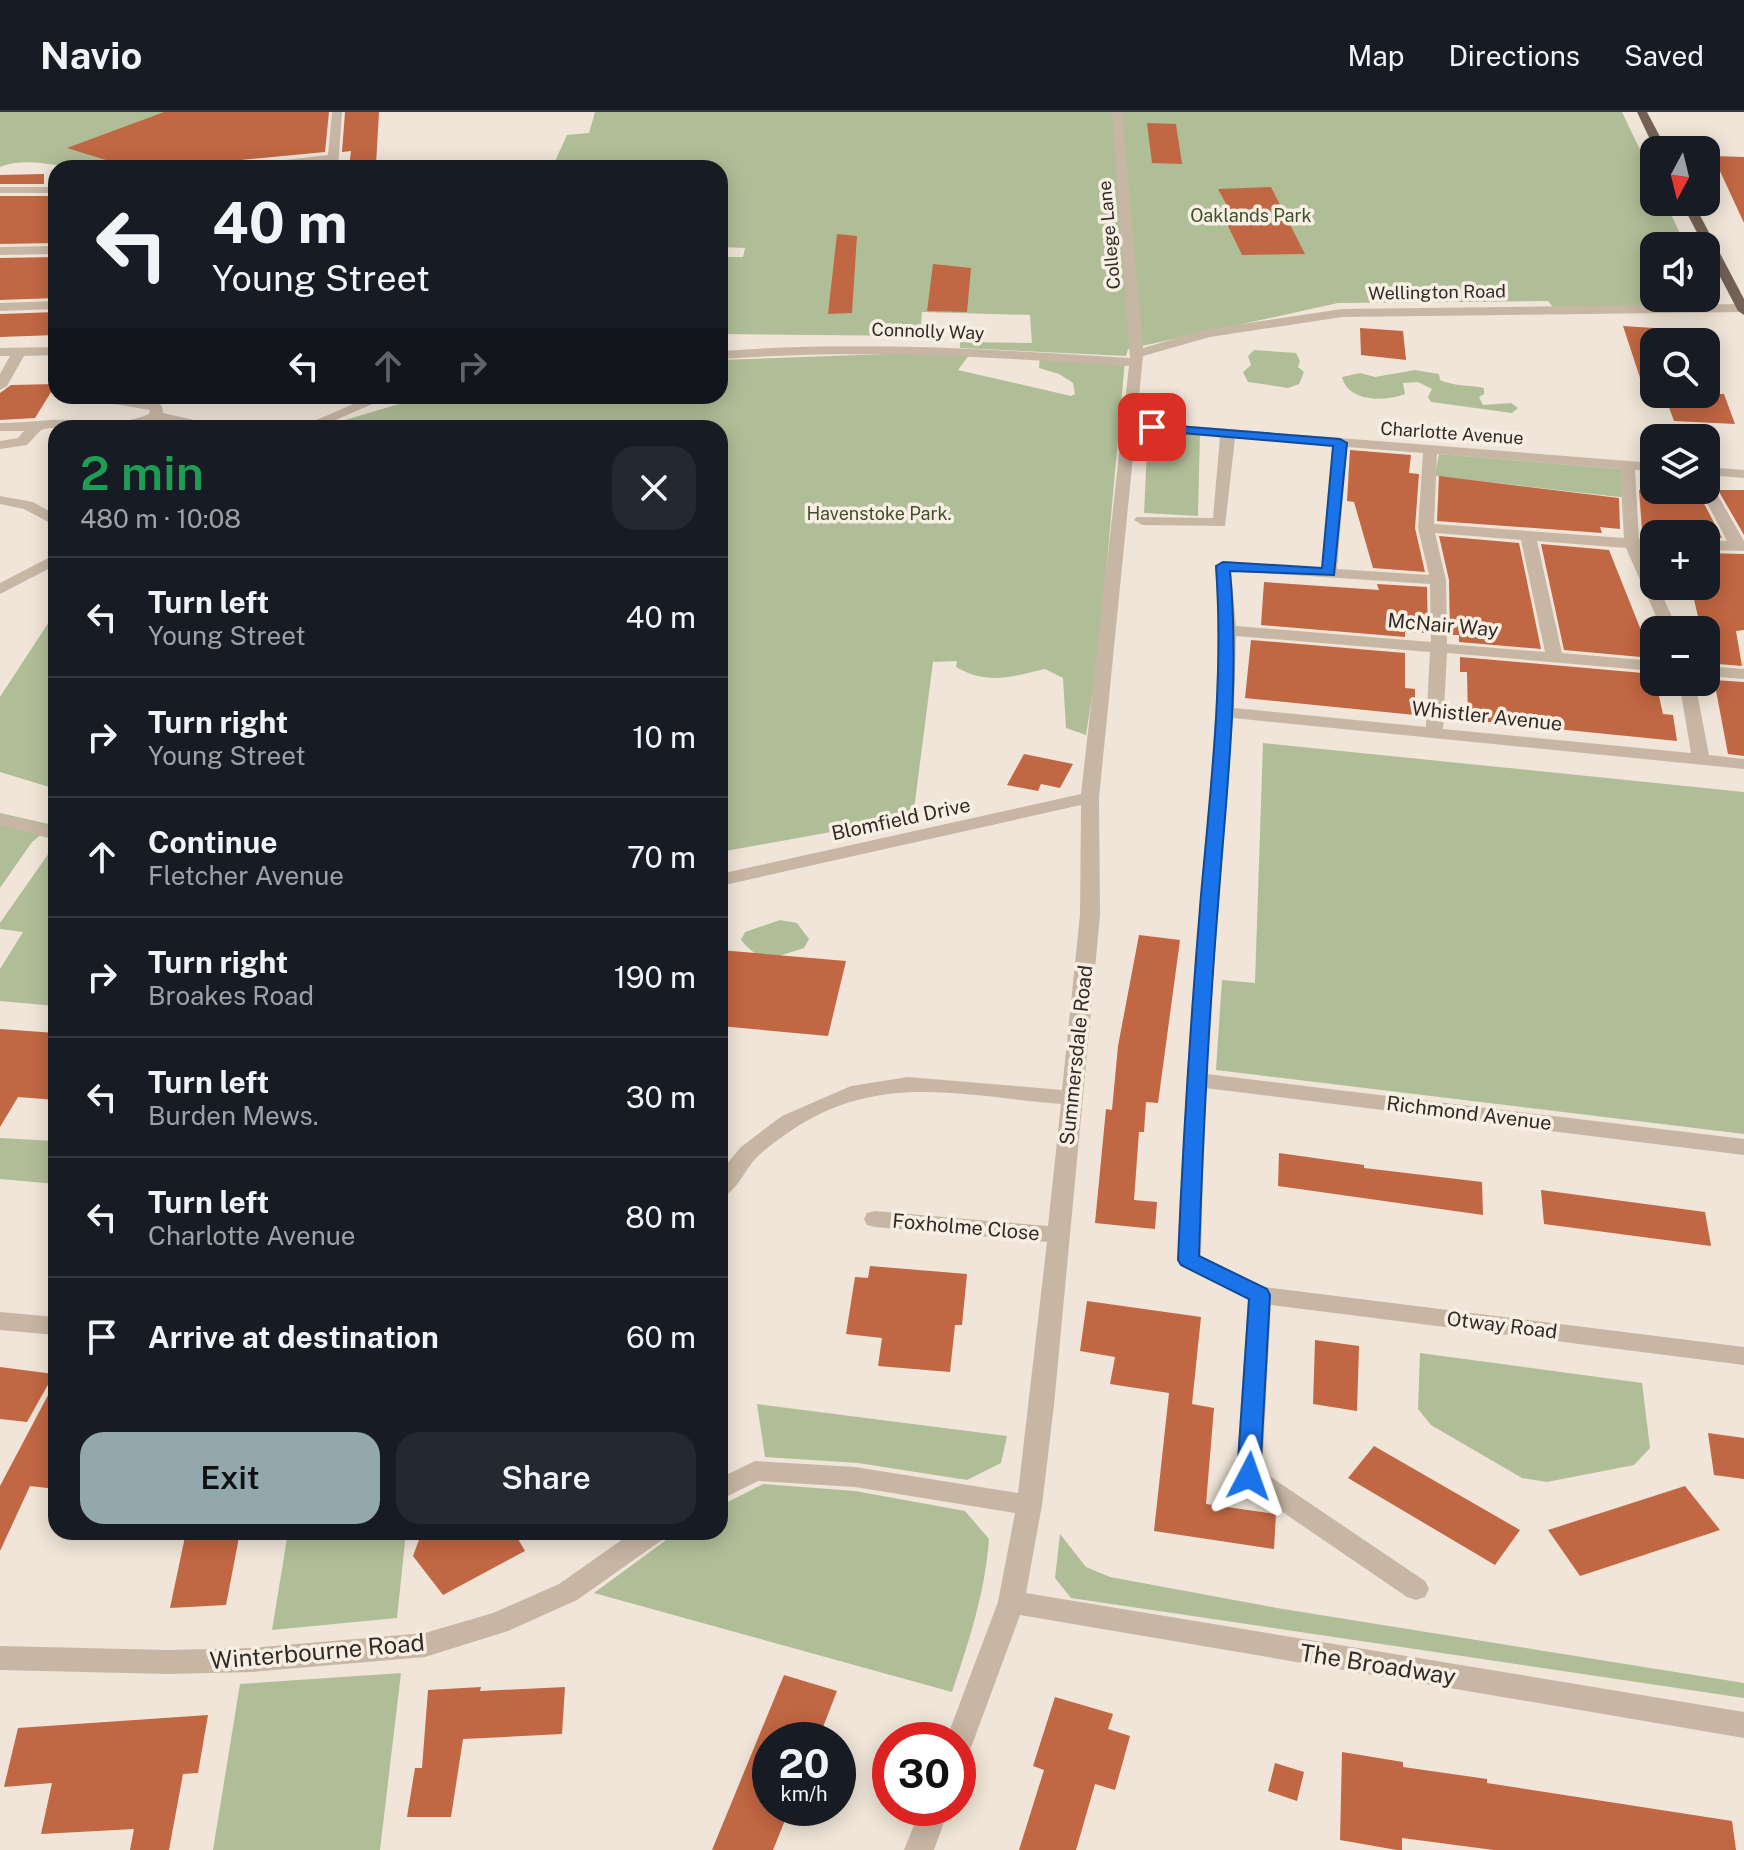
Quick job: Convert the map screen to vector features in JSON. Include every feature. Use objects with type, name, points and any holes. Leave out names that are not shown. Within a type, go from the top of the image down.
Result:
[{"type":"main road","points":[[1642,112],[1654,136]]},
{"type":"main road","points":[[1694,216],[1744,310]]},
{"type":"street","points":[[333,160],[337,112]]},
{"type":"street","name":"College Lane","points":[[1117,112],[1135,358]]},
{"type":"street","points":[[0,190],[48,190]]},
{"type":"street","points":[[0,251],[48,250]]},
{"type":"street","points":[[0,307],[48,305]]},
{"type":"street","name":"Wellington Road","points":[[1135,358],[1208,333],[1342,313],[1744,310]]},
{"type":"street","name":"Connolly Way","points":[[728,354],[806,349],[923,349],[1135,358]]},
{"type":"street","points":[[0,352],[48,351]]},
{"type":"street","points":[[0,386],[19,352]]},
{"type":"street","name":"Summersdale Road","points":[[967,1722],[1011,1602],[1029,1505],[1042,1405],[1090,915],[1090,798],[1135,358]]},
{"type":"street","points":[[152,404],[157,409],[155,416]]},
{"type":"street","points":[[325,420],[364,404]]},
{"type":"street","points":[[146,420],[155,416],[174,420]]},
{"type":"street","points":[[0,427],[48,426]]},
{"type":"street","points":[[0,445],[22,442],[36,427]]},
{"type":"street","name":"Charlotte Avenue","points":[[1152,427],[1640,466]]},
{"type":"street","points":[[1142,520],[1220,523],[1228,432]]},
{"type":"street","points":[[1329,572],[1340,443]]},
{"type":"street","points":[[1430,449],[1426,528],[1438,580],[1439,646],[1434,732]]},
{"type":"street","points":[[1627,465],[1632,544],[1664,616]]},
{"type":"street","points":[[1720,472],[1744,474]]},
{"type":"street","points":[[0,500],[28,505],[48,516]]},
{"type":"street","points":[[1716,504],[1741,546]]},
{"type":"street","points":[[1426,528],[1640,544]]},
{"type":"street","points":[[1528,535],[1555,658]]},
{"type":"street","points":[[1720,545],[1741,546]]},
{"type":"street","points":[[0,589],[48,563]]},
{"type":"street","points":[[1195,1080],[1225,712],[1228,630],[1223,566],[1438,580]]},
{"type":"street","name":"McNair Way","points":[[1228,630],[1640,665]]},
{"type":"street","points":[[1720,672],[1744,674]]},
{"type":"street","points":[[1690,696],[1701,760]]},
{"type":"street","name":"Whistler Avenue","points":[[1225,712],[1744,764]]},
{"type":"street","name":"Blomfield Drive","points":[[728,878],[1090,798]]},
{"type":"street","points":[[0,819],[48,832]]},
{"type":"street","name":"Richmond Avenue","points":[[1195,1080],[1744,1147]]},
{"type":"street","name":"Otway Road","points":[[1195,1080],[1189,1260],[1260,1295],[1744,1356]]},
{"type":"street","points":[[728,1180],[758,1144],[786,1122],[822,1105],[882,1085],[919,1085],[1071,1098]]},
{"type":"street","name":"Foxholme Close","points":[[875,1219],[1057,1235]]},
{"type":"street","points":[[1260,1295],[1249,1476],[1416,1589]]},
{"type":"street","points":[[0,1321],[48,1325]]},
{"type":"street","points":[[728,1486],[755,1471],[855,1477],[1029,1505]]},
{"type":"street","name":"Winterbourne Road","points":[[0,1658],[138,1662],[252,1660],[425,1645],[499,1623],[568,1592],[642,1540]]},
{"type":"street","name":"The Broadway","points":[[1011,1602],[1744,1725]]},
{"type":"street","points":[[919,1850],[928,1826]]},
{"type":"green space","points":[[0,112],[290,112],[167,160],[48,160],[48,164],[26,162],[0,167]]},
{"type":"green space","name":"Oaklands Park","points":[[595,112],[1622,112],[1640,150],[1640,216],[1672,216],[1679,232],[1640,232],[1640,306],[1553,307],[1548,301],[1338,303],[1128,349],[1126,356],[960,348],[960,342],[1032,343],[1030,315],[922,312],[920,336],[728,334],[728,257],[743,257],[745,248],[728,247],[728,160],[556,160],[567,135],[589,133]]},
{"type":"green space","points":[[1254,350],[1296,353],[1300,361],[1298,367],[1304,372],[1299,384],[1288,388],[1248,382],[1243,372],[1251,365],[1248,356]]},
{"type":"green space","name":"Havenstoke Park.","points":[[972,351],[958,370],[1071,396],[1075,394],[1073,383],[1059,374],[1039,368],[1040,355],[1125,360],[1099,652],[1086,735],[1066,728],[1063,678],[1045,669],[989,678],[967,673],[956,667],[957,661],[933,662],[913,817],[728,851],[728,420],[345,420],[399,404],[728,404],[728,360]]},
{"type":"green space","points":[[1415,370],[1439,374],[1440,380],[1450,383],[1484,388],[1484,394],[1479,397],[1483,405],[1511,403],[1518,408],[1512,413],[1431,402],[1428,397],[1432,389],[1418,382],[1403,383],[1405,394],[1368,398],[1351,391],[1342,377],[1360,373],[1375,377]]},
{"type":"green space","points":[[1148,429],[1200,433],[1198,516],[1144,513]]},
{"type":"green space","points":[[1439,454],[1621,469],[1628,498],[1435,476]]},
{"type":"green space","points":[[48,623],[48,787],[0,772],[0,697]]},
{"type":"green space","points":[[1263,743],[1744,792],[1744,1134],[1216,1070],[1222,980],[1255,983]]},
{"type":"green space","points":[[0,813],[48,824],[48,829],[32,842],[0,888]]},
{"type":"green space","points":[[48,854],[48,1005],[0,1001],[0,969],[23,932],[0,929],[0,923]]},
{"type":"green space","points":[[780,920],[797,923],[809,939],[804,948],[770,958],[756,954],[741,940],[745,932]]},
{"type":"green space","points":[[0,1138],[48,1141],[48,1183],[0,1179]]},
{"type":"green space","points":[[1420,1353],[1642,1383],[1650,1448],[1634,1465],[1547,1482],[1522,1478],[1431,1425],[1418,1409]]},
{"type":"green space","points":[[757,1404],[1007,1436],[1001,1463],[967,1480],[858,1463],[765,1457]]},
{"type":"green space","points":[[763,1484],[855,1491],[965,1511],[989,1539],[980,1598],[952,1692],[594,1593],[666,1540],[728,1540],[728,1502]]},
{"type":"green space","points":[[1060,1534],[1086,1567],[1110,1577],[1277,1608],[1744,1683],[1744,1698],[1071,1598],[1055,1578]]},
{"type":"green space","points":[[287,1540],[405,1540],[397,1618],[272,1630]]},
{"type":"green space","points":[[401,1673],[380,1850],[213,1850],[240,1684]]},
{"type":"building","points":[[164,112],[329,112],[325,152],[242,160],[106,160],[67,148]]},
{"type":"building","points":[[345,112],[379,112],[376,160],[350,160],[351,151],[342,152]]},
{"type":"building","points":[[1147,123],[1176,124],[1182,164],[1152,163]]},
{"type":"building","points":[[1720,156],[1744,157],[1744,223],[1720,171]]},
{"type":"building","points":[[44,174],[44,184],[0,184],[0,175]]},
{"type":"building","points":[[1271,187],[1305,254],[1242,255],[1227,224],[1237,224],[1218,189]]},
{"type":"building","points":[[0,196],[48,196],[48,243],[0,244]]},
{"type":"building","points":[[837,234],[857,236],[852,313],[828,314]]},
{"type":"building","points":[[48,257],[48,298],[0,300],[0,258]]},
{"type":"building","points":[[933,264],[971,268],[967,312],[927,311]]},
{"type":"building","points":[[48,312],[48,335],[0,337],[0,314]]},
{"type":"building","points":[[1623,326],[1654,328],[1640,328],[1640,378]]},
{"type":"building","points":[[1360,328],[1403,331],[1406,360],[1361,355]]},
{"type":"building","points":[[48,384],[48,397],[35,418],[0,420],[0,393],[11,385]]},
{"type":"building","points":[[1720,394],[1724,394],[1735,424],[1674,421],[1669,408],[1720,408]]},
{"type":"building","points":[[1350,450],[1411,455],[1409,473],[1419,474],[1415,528],[1425,572],[1373,568],[1354,502],[1347,501]]},
{"type":"building","points":[[1439,476],[1619,498],[1620,529],[1600,527],[1602,533],[1437,521]]},
{"type":"building","points":[[1720,490],[1744,490],[1744,535],[1720,493]]},
{"type":"building","points":[[1640,504],[1704,504],[1713,520],[1641,520]]},
{"type":"building","points":[[1439,536],[1519,543],[1541,649],[1459,642],[1459,635],[1450,635],[1449,580]]},
{"type":"building","points":[[1541,544],[1609,550],[1640,628],[1640,657],[1564,650]]},
{"type":"building","points":[[1720,553],[1744,554],[1744,630],[1736,631],[1742,666],[1720,664],[1720,616],[1698,616],[1694,600],[1720,600]]},
{"type":"building","points":[[1264,582],[1379,590],[1377,584],[1427,587],[1428,633],[1405,632],[1405,637],[1261,625]]},
{"type":"building","points":[[1251,640],[1405,653],[1405,688],[1415,689],[1415,715],[1245,698]]},
{"type":"building","points":[[1460,657],[1640,673],[1640,696],[1659,696],[1663,714],[1673,715],[1677,741],[1468,720],[1467,672],[1460,672]]},
{"type":"building","points":[[1720,680],[1744,682],[1744,756],[1728,754],[1717,696],[1720,696]]},
{"type":"building","points":[[1024,754],[1073,764],[1060,788],[1041,784],[1038,791],[1007,785]]},
{"type":"building","points":[[1139,935],[1180,940],[1158,1103],[1146,1102],[1144,1132],[1139,1132],[1134,1200],[1157,1202],[1155,1229],[1095,1223],[1106,1109],[1112,1110],[1118,1046]]},
{"type":"building","points":[[728,951],[846,961],[828,1036],[728,1027]]},
{"type":"building","points":[[0,1029],[48,1032],[48,1099],[18,1097],[0,1127]]},
{"type":"building","points":[[1279,1153],[1364,1165],[1364,1168],[1482,1182],[1483,1215],[1278,1186]]},
{"type":"building","points":[[1541,1190],[1705,1212],[1711,1246],[1544,1224]]},
{"type":"building","points":[[870,1266],[967,1274],[962,1325],[955,1325],[950,1372],[878,1366],[882,1338],[846,1334],[855,1277],[868,1278]]},
{"type":"building","points":[[1087,1301],[1201,1317],[1192,1404],[1214,1408],[1206,1504],[1276,1514],[1274,1549],[1154,1531],[1169,1393],[1110,1384],[1115,1357],[1080,1351]]},
{"type":"building","points":[[1315,1340],[1359,1346],[1357,1411],[1313,1404]]},
{"type":"building","points":[[0,1367],[48,1373],[48,1385],[27,1422],[0,1419]]},
{"type":"building","points":[[48,1395],[48,1488],[30,1486],[0,1551],[0,1486]]},
{"type":"building","points":[[1708,1433],[1744,1438],[1744,1479],[1714,1475]]},
{"type":"building","points":[[1374,1446],[1520,1530],[1495,1565],[1348,1478]]},
{"type":"building","points":[[1685,1486],[1720,1530],[1580,1576],[1548,1530]]},
{"type":"building","points":[[184,1540],[238,1540],[226,1605],[170,1608]]},
{"type":"building","points":[[419,1540],[519,1540],[525,1551],[443,1595],[413,1556]]},
{"type":"building","points":[[784,1675],[837,1691],[825,1722],[765,1722]]},
{"type":"building","points":[[481,1687],[480,1691],[565,1687],[562,1734],[463,1739],[451,1817],[407,1817],[415,1768],[422,1768],[428,1690]]},
{"type":"building","points":[[1055,1697],[1113,1714],[1108,1729],[1130,1736],[1115,1790],[1095,1784],[1076,1850],[1019,1850],[1044,1770],[1033,1766]]},
{"type":"building","points":[[208,1715],[198,1773],[183,1774],[169,1850],[130,1850],[134,1829],[41,1834],[52,1783],[4,1787],[18,1728]]},
{"type":"building","points":[[1342,1752],[1403,1762],[1403,1767],[1487,1779],[1487,1783],[1732,1821],[1736,1850],[1494,1850],[1402,1838],[1402,1850],[1397,1850],[1340,1840]]},
{"type":"building","points":[[752,1753],[752,1826],[783,1826],[773,1850],[712,1850]]},
{"type":"building","points":[[1275,1763],[1304,1772],[1297,1801],[1268,1791]]},
{"type":"route","points":[[1152,427],[1340,443],[1329,572],[1223,566],[1228,630],[1225,712],[1195,1080],[1189,1260],[1260,1295],[1249,1476]]}]
